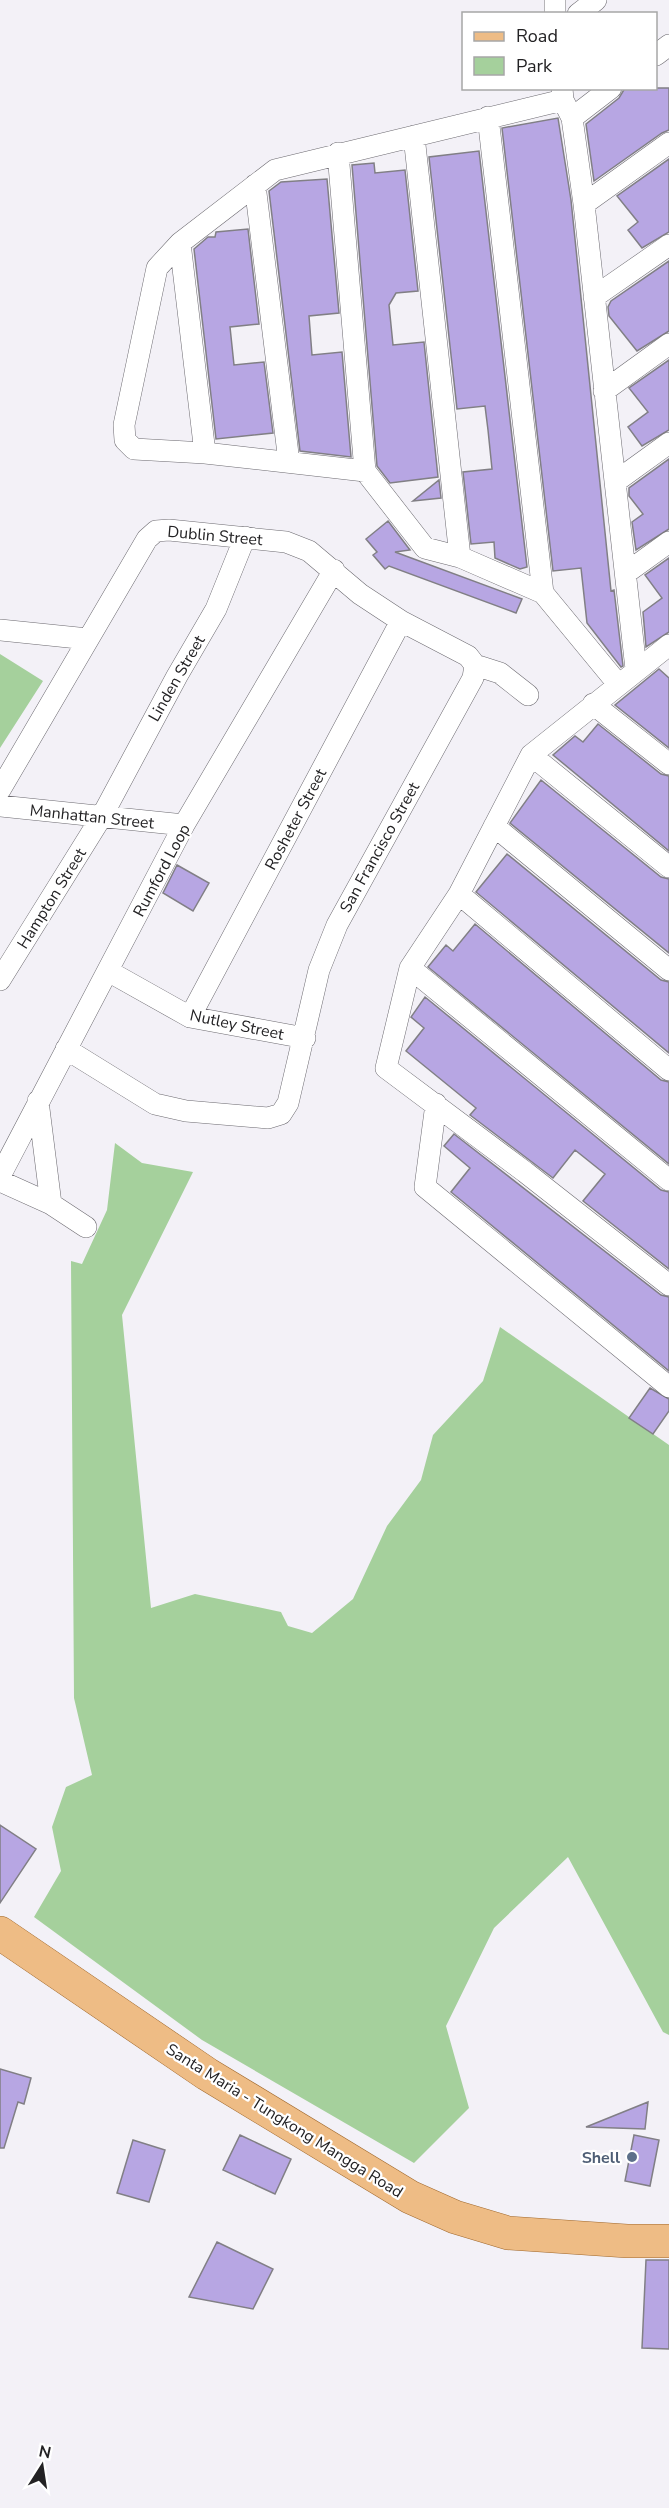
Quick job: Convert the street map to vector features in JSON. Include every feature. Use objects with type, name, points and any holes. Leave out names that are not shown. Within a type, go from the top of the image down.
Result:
[{"type":"main road","name":"Santa Maria - Tungkong Mangga Road","points":[[0,1933],[207,2074],[410,2197],[455,2217],[508,2233],[627,2241],[669,2241]]},
{"type":"street","points":[[581,12],[596,0]]},
{"type":"street","points":[[657,55],[669,45]]},
{"type":"street","points":[[365,471],[205,453],[134,449],[125,440],[124,425],[157,268],[180,243],[275,170],[488,117],[565,102],[604,90]]},
{"type":"street","points":[[565,102],[584,204],[636,669]]},
{"type":"street","points":[[488,117],[543,593]]},
{"type":"street","points":[[414,136],[459,557]]},
{"type":"street","points":[[584,204],[669,143]]},
{"type":"street","points":[[338,153],[365,471],[425,548],[459,557],[543,593],[618,684]]},
{"type":"street","points":[[255,185],[289,462]]},
{"type":"street","points":[[180,243],[205,453]]},
{"type":"street","points":[[594,297],[669,245]]},
{"type":"street","points":[[604,391],[669,344]]},
{"type":"street","points":[[615,482],[669,443]]},
{"type":"street","name":"Dublin Street","points":[[0,790],[147,539],[156,531],[169,530],[286,542],[309,551],[360,594],[401,621],[468,656],[474,665],[500,673],[528,695]]},
{"type":"street","name":"Linden Street","points":[[102,816],[171,686],[216,609],[245,537]]},
{"type":"street","points":[[626,573],[669,542]]},
{"type":"street","name":"Rumford Loop","points":[[0,1176],[184,825],[334,570]]},
{"type":"street","name":"Rosheter Street","points":[[190,1017],[401,621]]},
{"type":"street","points":[[0,630],[88,639]]},
{"type":"street","points":[[665,654],[636,669],[531,755],[459,894],[410,968],[387,1068],[669,1285]]},
{"type":"street","name":"San Francisco Street","points":[[66,1049],[155,1104],[186,1111],[268,1118],[281,1114],[288,1103],[305,1038],[319,970],[337,925],[473,678],[474,665]]},
{"type":"street","points":[[593,704],[669,764]]},
{"type":"street","points":[[531,755],[669,867]]},
{"type":"street","name":"Manhattan Street","points":[[0,806],[184,825]]},
{"type":"street","name":"Hampton Street","points":[[0,980],[102,816]]},
{"type":"street","points":[[494,826],[669,970]]},
{"type":"street","points":[[459,894],[669,1070]]},
{"type":"street","points":[[410,968],[669,1180]]},
{"type":"street","name":"Nutley Street","points":[[108,971],[190,1017],[305,1038]]},
{"type":"street","points":[[38,1101],[51,1204]]},
{"type":"street","points":[[436,1104],[425,1187],[669,1387]]},
{"type":"street","points":[[0,1181],[51,1204],[86,1227]]},
{"type":"green space","points":[[0,654],[43,681],[0,748]]},
{"type":"green space","points":[[115,1143],[142,1163],[193,1172],[122,1315],[151,1608],[195,1594],[281,1612],[288,1626],[312,1633],[353,1599],[387,1526],[421,1480],[433,1435],[483,1381],[500,1327],[669,1445],[669,2035],[663,2032],[568,1857],[494,1928],[446,2026],[469,2108],[414,2163],[202,2040],[34,1917],[61,1871],[52,1827],[66,1787],[92,1775],[74,1698],[71,1261],[82,1264],[107,1210]]},
{"type":"building","points":[[669,88],[669,130],[594,181],[586,124],[619,98],[624,90]]},
{"type":"building","points":[[558,118],[571,200],[611,591],[614,590],[623,666],[621,667],[587,623],[581,568],[553,571],[502,128]]},
{"type":"building","points":[[479,151],[527,567],[520,569],[495,558],[494,542],[471,544],[463,472],[492,469],[488,430],[485,406],[457,409],[429,157]]},
{"type":"building","points":[[669,159],[669,232],[642,248],[628,230],[638,222],[617,196]]},
{"type":"building","points":[[374,163],[375,173],[405,170],[418,291],[396,293],[389,305],[393,345],[424,342],[438,477],[390,483],[377,466],[352,165]]},
{"type":"building","points":[[327,179],[339,313],[309,316],[312,355],[342,352],[351,457],[300,451],[269,191],[281,182]]},
{"type":"building","points":[[248,229],[259,324],[230,327],[234,365],[264,362],[273,433],[216,439],[194,249],[208,237],[215,237],[216,232]]},
{"type":"building","points":[[669,261],[669,331],[637,351],[609,316],[608,307],[611,301]]},
{"type":"building","points":[[669,360],[669,430],[642,446],[628,427],[648,412],[629,388]]},
{"type":"building","points":[[669,459],[669,529],[636,550],[632,522],[643,514],[629,496],[629,488]]},
{"type":"building","points":[[439,480],[441,498],[413,501]]},
{"type":"building","points":[[388,521],[410,550],[395,552],[522,599],[516,613],[389,566],[385,569],[373,555],[377,552],[366,539]]},
{"type":"building","points":[[669,558],[669,632],[646,647],[643,612],[662,598],[645,575]]},
{"type":"building","points":[[659,669],[669,678],[669,748],[615,705]]},
{"type":"building","points":[[598,724],[661,774],[669,776],[669,851],[553,755],[575,736],[583,742]]},
{"type":"building","points":[[541,780],[661,877],[669,879],[669,953],[510,823]]},
{"type":"building","points":[[507,854],[661,980],[669,982],[669,1053],[476,892]]},
{"type":"building","points":[[177,865],[209,883],[193,911],[163,893]]},
{"type":"building","points":[[475,924],[661,1080],[669,1082],[669,1164],[428,967],[446,945],[453,951]]},
{"type":"building","points":[[425,997],[661,1190],[669,1192],[669,1269],[583,1201],[605,1174],[575,1150],[553,1178],[470,1115],[476,1108],[406,1051],[424,1028],[411,1017]]},
{"type":"building","points":[[454,1134],[661,1295],[669,1297],[669,1371],[451,1192],[470,1168],[444,1146]]},
{"type":"building","points":[[650,1388],[669,1399],[669,1411],[653,1434],[629,1418]]},
{"type":"building","points":[[0,1825],[36,1849],[0,1903]]},
{"type":"building","points":[[0,2069],[31,2078],[24,2104],[18,2102],[4,2148],[0,2148]]},
{"type":"building","points":[[648,2102],[645,2129],[586,2127]]},
{"type":"building","points":[[240,2135],[291,2159],[275,2194],[223,2170]]},
{"type":"building","points":[[634,2135],[659,2140],[650,2186],[625,2181]]},
{"type":"building","points":[[133,2140],[165,2150],[149,2202],[117,2193]]},
{"type":"building","points":[[217,2242],[273,2269],[253,2309],[189,2297]]},
{"type":"building","points":[[646,2260],[669,2260],[669,2349],[642,2348]]},
{"type":"place","name":"Shell","points":[[632,2157]]}]
